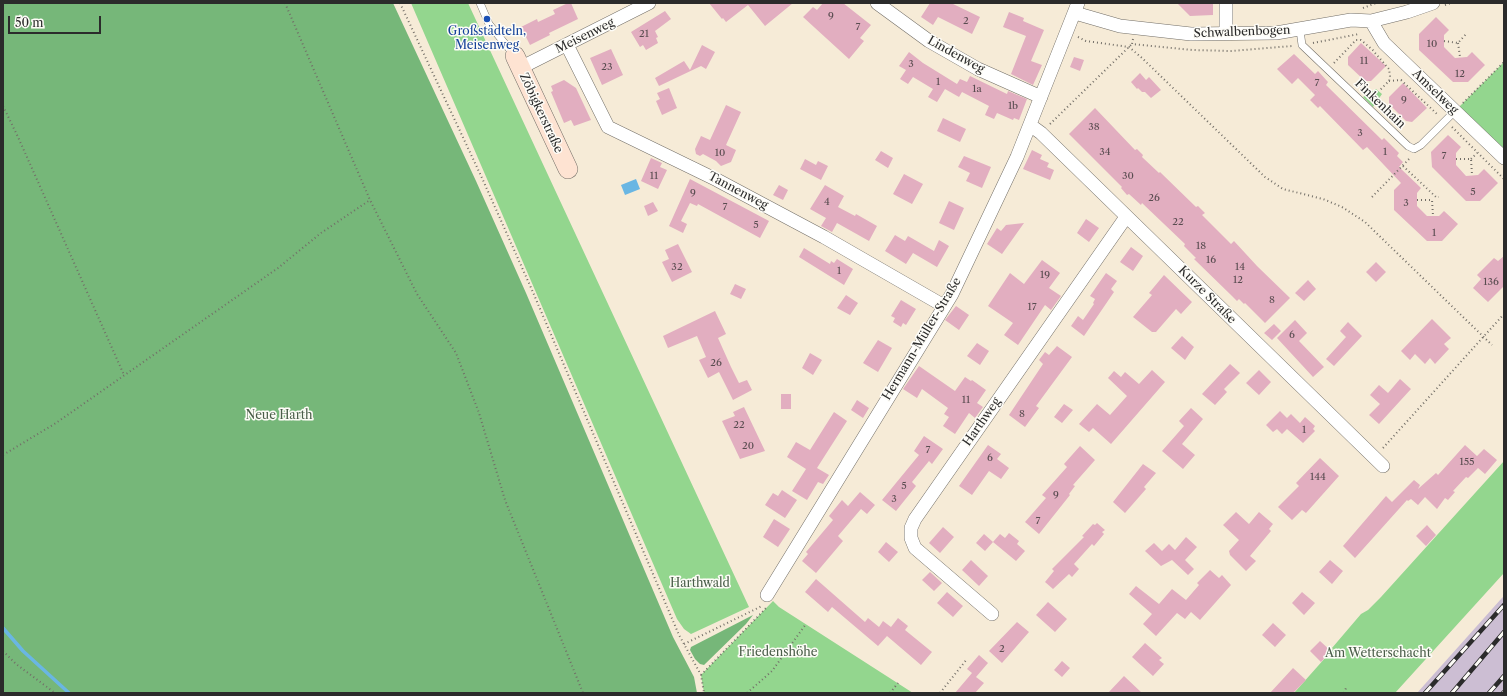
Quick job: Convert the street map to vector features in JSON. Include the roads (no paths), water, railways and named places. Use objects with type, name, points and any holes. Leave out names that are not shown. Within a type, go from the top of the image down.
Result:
[{"type":"main road","name":"Zöbigkerstraße","points":[[518,62],[568,170]]},
{"type":"street","name":"Meisenweg","points":[[518,62],[567,45],[649,3]]},
{"type":"street","name":"Lindenweg","points":[[877,3],[935,44],[978,69],[1041,97]]},
{"type":"street","points":[[1226,3],[1226,34]]},
{"type":"street","name":"Schwalbenbogen","points":[[1076,8],[1120,26],[1191,34],[1226,34],[1276,33],[1351,20],[1371,21],[1407,12],[1433,3]]},
{"type":"street","name":"Hermann-Müller-Straße","points":[[767,602],[955,287],[1030,125],[1076,8]]},
{"type":"street","name":"Amselweg","points":[[1371,21],[1384,43],[1504,158]]},
{"type":"street","name":"Tannenweg","points":[[567,45],[608,127],[717,180],[818,233],[944,306]]},
{"type":"street","name":"Kurze Straße","points":[[1030,125],[1379,462]]},
{"type":"street","name":"Harthweg","points":[[992,614],[915,548],[911,538],[911,528],[915,519],[1126,217]]},
{"type":"lane","points":[[480,3],[489,24],[518,62]]},
{"type":"lane","name":"Finkenhain","points":[[1300,30],[1302,45],[1408,146],[1414,149],[1421,145],[1455,111]]},
{"type":"water","points":[[636,179],[640,189],[625,195],[621,185]]},
{"type":"waterway","points":[[3,628],[23,651],[69,693]]},
{"type":"railway","points":[[1425,693],[1504,605]]},
{"type":"railway","points":[[1452,693],[1504,632]]},
{"type":"railway","points":[[1489,693],[1504,676]]},
{"type":"place","name":"Großstädteln, Meisenweg","points":[[487,19]]},
{"type":"park label","name":"Neue Harth","points":[[279,416]]},
{"type":"park label","name":"Harthwald","points":[[700,584]]},
{"type":"park label","name":"Friedenshöhe","points":[[778,653]]},
{"type":"park label","name":"Am Wetterschacht","points":[[1378,654]]}]
